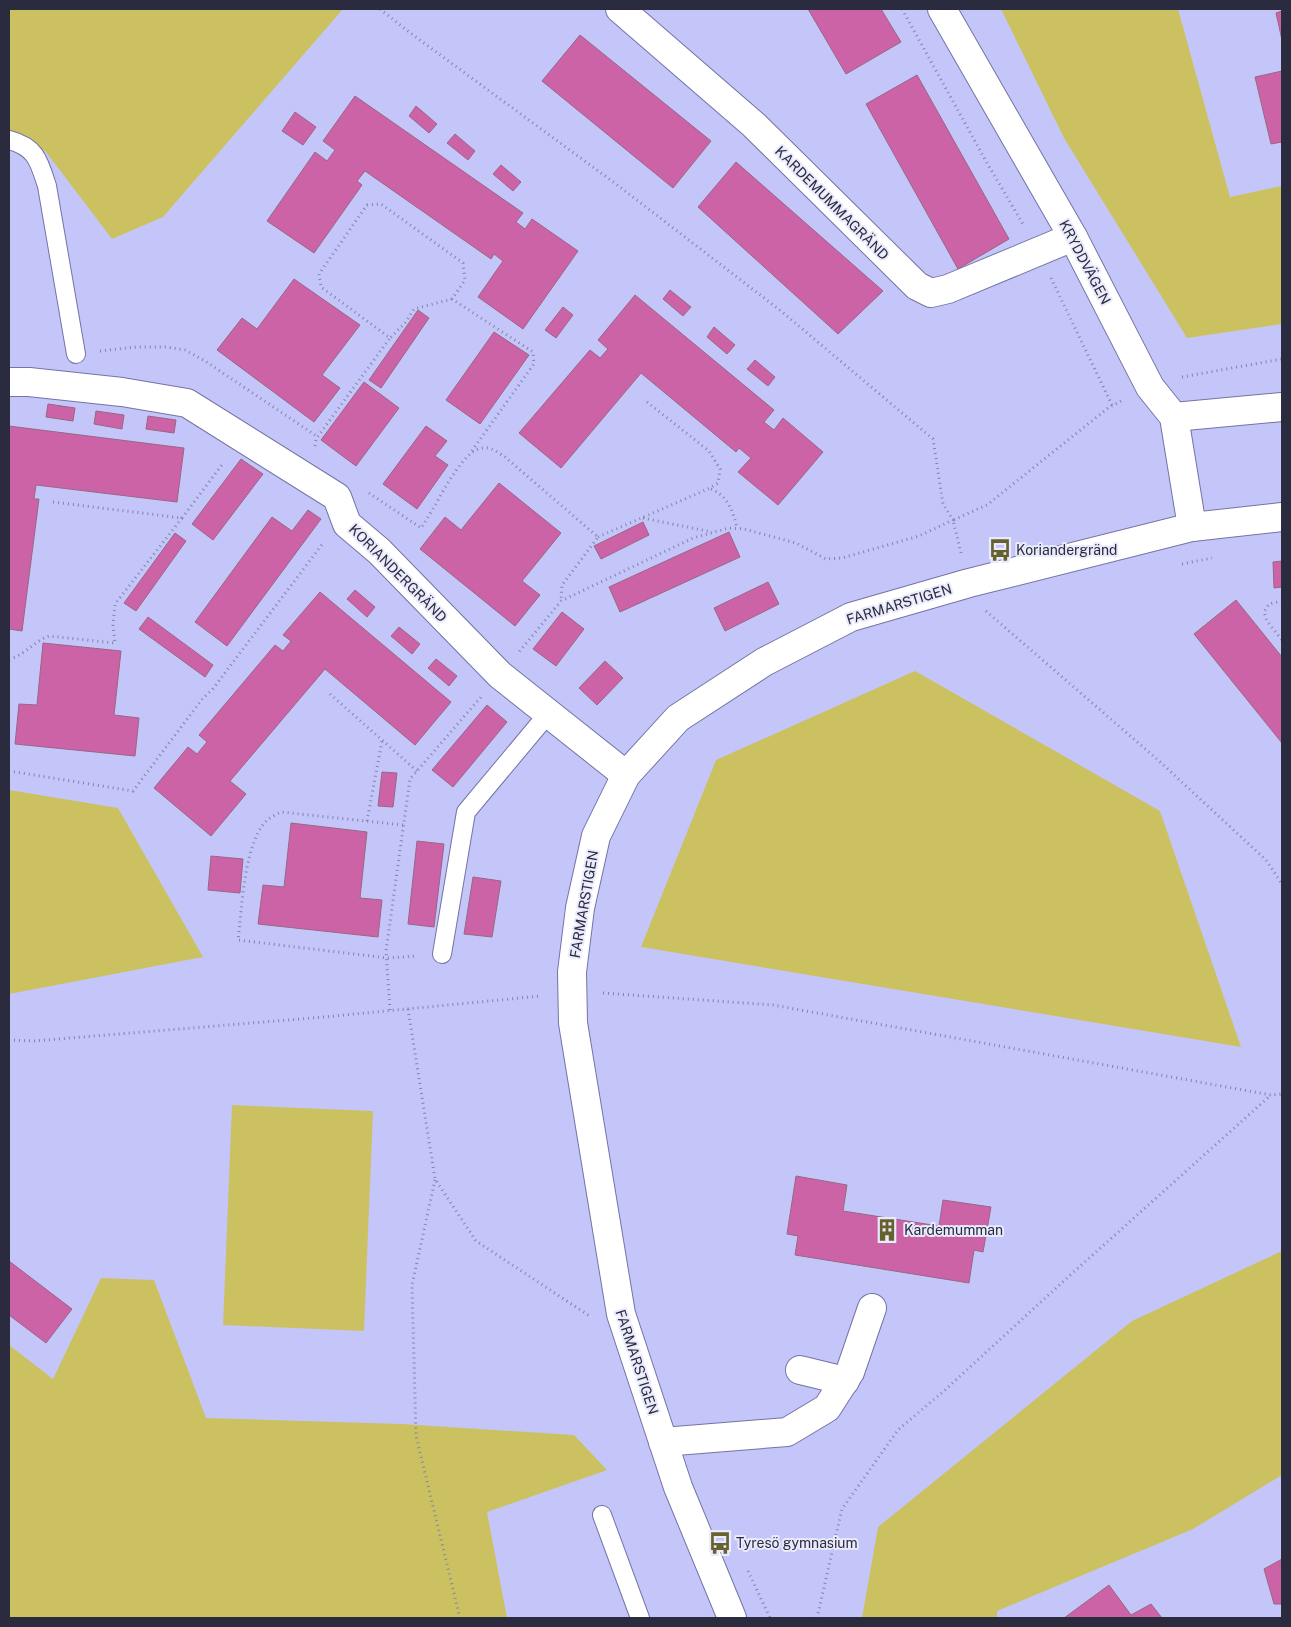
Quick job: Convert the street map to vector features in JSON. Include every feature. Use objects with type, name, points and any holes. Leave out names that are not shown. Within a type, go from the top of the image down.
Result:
[{"type":"street","name":"KARDEMUMMAGRÄND","points":[[620,9],[754,125],[917,286],[930,293],[948,289],[1073,237]]},
{"type":"street","name":"KRYDDVÄGEN","points":[[942,9],[1073,237],[1150,387],[1174,417],[1192,527]]},
{"type":"street","name":"KORIANDERGRÄND","points":[[9,382],[29,382],[122,392],[187,403],[337,497],[347,524],[379,551],[500,675],[547,715],[626,775]]},
{"type":"street","points":[[1174,417],[1282,407]]},
{"type":"street","name":"FARMARSTIGEN","points":[[732,1618],[678,1487],[620,1314],[574,1023],[572,972],[580,908],[596,836],[626,775],[678,718],[764,662],[850,617],[969,583],[1192,527],[1282,517]]},
{"type":"street","points":[[663,1442],[787,1432],[827,1408],[850,1372],[872,1308]]},
{"type":"street","points":[[800,1370],[844,1381]]},
{"type":"lane","points":[[9,140],[23,144],[39,160],[47,186],[76,354]]},
{"type":"lane","points":[[442,954],[466,812],[547,715]]},
{"type":"lane","points":[[602,1515],[640,1618]]},
{"type":"path","points":[[380,9],[616,184],[773,305],[933,439],[943,504],[953,520],[969,583],[982,608],[1158,760],[1266,860],[1282,884]]},
{"type":"path","points":[[902,9],[987,163],[1039,252],[1112,405]]},
{"type":"path","points":[[313,454],[316,439],[390,338],[414,309],[452,299],[465,280],[462,264],[381,204],[367,205],[319,274],[320,287],[390,338]]},
{"type":"path","points":[[363,489],[422,528],[445,488],[534,364],[533,352],[452,299]]},
{"type":"path","points":[[390,1010],[387,958],[410,779],[561,601],[693,538],[729,528],[744,529],[796,543],[826,559],[842,558],[919,536],[987,505],[1112,405],[1150,387],[1174,379],[1282,359]]},
{"type":"path","points":[[561,601],[562,586],[598,537],[718,483],[720,469],[709,451],[647,402]]},
{"type":"path","points":[[9,659],[18,656],[42,638],[49,636],[115,643],[113,625],[115,604],[242,437]]},
{"type":"path","points":[[471,452],[487,448],[505,457],[598,537]]},
{"type":"path","points":[[710,488],[720,493],[733,510],[737,528]]},
{"type":"path","points":[[53,502],[182,518]]},
{"type":"path","points":[[9,771],[133,791],[343,516]]},
{"type":"path","points":[[642,518],[713,532]]},
{"type":"path","points":[[1282,601],[1269,604],[1264,612],[1267,621],[1282,640]]},
{"type":"path","points":[[330,694],[417,771]]},
{"type":"path","points":[[367,821],[382,740]]},
{"type":"path","points":[[403,825],[281,812],[269,818],[257,835],[248,859],[238,940],[387,958],[442,954]]},
{"type":"path","points":[[595,993],[773,1005],[1271,1095],[1282,1094]]},
{"type":"path","points":[[9,1040],[34,1041],[408,1009],[545,995]]},
{"type":"path","points":[[408,1009],[435,1179],[412,1285],[416,1436],[460,1618]]},
{"type":"path","points":[[817,1618],[842,1509],[898,1430],[946,1390],[1067,1278],[1271,1095]]},
{"type":"path","points":[[435,1179],[476,1241],[595,1319]]},
{"type":"shaded area","points":[[9,9],[343,9],[163,217],[112,239],[46,152],[31,141],[9,132]]},
{"type":"shaded area","points":[[1001,9],[1178,9],[1230,197],[1282,186],[1282,324],[1187,338],[1064,138]]},
{"type":"shaded area","points":[[915,671],[1160,811],[1241,1047],[641,947],[716,760]]},
{"type":"shaded area","points":[[9,790],[118,808],[203,957],[9,994]]},
{"type":"shaded area","points":[[232,1105],[373,1111],[364,1331],[223,1325]]},
{"type":"shaded area","points":[[1282,1251],[1282,1475],[1193,1529],[997,1611],[997,1618],[862,1618],[878,1527],[1132,1321]]},
{"type":"shaded area","points":[[101,1278],[154,1280],[206,1418],[402,1424],[574,1435],[607,1470],[487,1512],[507,1618],[9,1618],[9,1345],[53,1379]]},
{"type":"building","points":[[808,9],[881,9],[901,42],[846,74]]},
{"type":"building","points":[[1282,11],[1282,40],[1276,13]]},
{"type":"building","points":[[580,35],[711,141],[673,188],[542,81]]},
{"type":"building","points":[[1282,71],[1282,142],[1271,144],[1255,77]]},
{"type":"building","points":[[917,75],[1009,239],[958,269],[866,104]]},
{"type":"building","points":[[355,96],[523,213],[516,222],[525,229],[532,219],[578,251],[523,329],[478,297],[503,261],[494,254],[491,259],[365,171],[357,181],[362,185],[314,253],[267,221],[315,152],[327,161],[335,150],[323,141]]},
{"type":"building","points":[[416,106],[437,124],[429,133],[409,116]]},
{"type":"building","points":[[295,112],[316,127],[303,145],[282,131]]},
{"type":"building","points":[[455,134],[475,151],[468,160],[447,143]]},
{"type":"building","points":[[736,162],[883,291],[838,334],[698,207]]},
{"type":"building","points":[[501,165],[521,182],[513,191],[493,174]]},
{"type":"building","points":[[294,279],[360,325],[322,375],[340,388],[314,422],[217,350],[242,318],[257,329]]},
{"type":"building","points":[[670,290],[691,307],[683,316],[663,299]]},
{"type":"building","points":[[635,295],[774,410],[764,422],[774,430],[783,418],[823,452],[778,505],[738,472],[751,458],[739,448],[736,452],[641,373],[561,468],[519,433],[590,350],[600,358],[608,349],[598,340]]},
{"type":"building","points":[[563,307],[573,315],[556,338],[545,330]]},
{"type":"building","points":[[418,310],[429,318],[381,388],[369,380]]},
{"type":"building","points":[[714,327],[735,345],[727,354],[707,337]]},
{"type":"building","points":[[494,332],[529,355],[480,424],[446,400]]},
{"type":"building","points":[[755,360],[775,377],[768,386],[747,369]]},
{"type":"building","points":[[364,382],[399,408],[356,466],[321,440]]},
{"type":"building","points":[[48,404],[75,408],[73,421],[46,417]]},
{"type":"building","points":[[96,411],[124,415],[122,429],[94,424]]},
{"type":"building","points":[[148,416],[176,420],[174,433],[146,429]]},
{"type":"building","points":[[9,426],[184,448],[177,502],[36,485],[34,499],[39,499],[22,631],[9,629]]},
{"type":"building","points":[[426,426],[447,441],[435,456],[448,465],[417,509],[383,484]]},
{"type":"building","points":[[241,459],[263,474],[213,540],[192,524]]},
{"type":"building","points":[[499,483],[561,533],[522,581],[540,595],[515,626],[420,549],[445,517],[461,530]]},
{"type":"building","points":[[308,510],[321,519],[227,646],[195,622],[272,517],[292,531]]},
{"type":"building","points":[[643,522],[649,535],[601,559],[594,546]]},
{"type":"building","points":[[729,532],[740,557],[620,612],[609,587]]},
{"type":"building","points":[[175,533],[186,541],[136,611],[124,603]]},
{"type":"building","points":[[1282,561],[1282,587],[1274,588],[1273,562]]},
{"type":"building","points":[[768,582],[779,604],[725,631],[714,608]]},
{"type":"building","points":[[355,590],[375,607],[367,617],[347,599]]},
{"type":"building","points":[[320,592],[451,702],[415,745],[325,669],[230,781],[246,794],[211,836],[154,788],[188,747],[197,754],[207,742],[199,735],[275,645],[283,651],[291,641],[283,635]]},
{"type":"building","points":[[1236,600],[1282,657],[1282,743],[1194,634]]},
{"type":"building","points":[[562,612],[584,629],[556,666],[533,649]]},
{"type":"building","points":[[148,617],[213,665],[205,677],[139,629]]},
{"type":"building","points":[[399,627],[420,644],[412,654],[391,636]]},
{"type":"building","points":[[43,643],[121,651],[114,715],[139,718],[135,756],[15,744],[19,704],[37,705]]},
{"type":"building","points":[[436,659],[457,676],[449,686],[428,668]]},
{"type":"building","points":[[605,661],[623,678],[597,705],[579,688]]},
{"type":"building","points":[[487,705],[507,722],[453,787],[432,770]]},
{"type":"building","points":[[382,772],[397,773],[393,807],[378,806]]},
{"type":"building","points":[[291,823],[367,832],[360,898],[382,900],[378,937],[258,924],[263,885],[284,887]]},
{"type":"building","points":[[417,841],[444,844],[434,927],[408,924]]},
{"type":"building","points":[[211,856],[243,859],[240,893],[208,890]]},
{"type":"building","points":[[473,877],[501,881],[492,937],[464,934]]},
{"type":"building","name":"Kardemumman","points":[[796,1176],[847,1185],[843,1211],[939,1226],[943,1200],[991,1207],[983,1252],[974,1250],[969,1283],[795,1255],[798,1236],[787,1234]]},
{"type":"building","points":[[9,1261],[72,1309],[46,1343],[9,1315]]},
{"type":"building","points":[[1282,1559],[1282,1604],[1274,1604],[1264,1569]]},
{"type":"building","points":[[1109,1585],[1131,1615],[1151,1604],[1162,1618],[1064,1618]]},
{"type":"place","name":"Koriandergränd","points":[[1000,550]]},
{"type":"place","name":"Kardemumman","points":[[887,1230]]},
{"type":"place","name":"Tyresö gymnasium","points":[[720,1543]]}]
